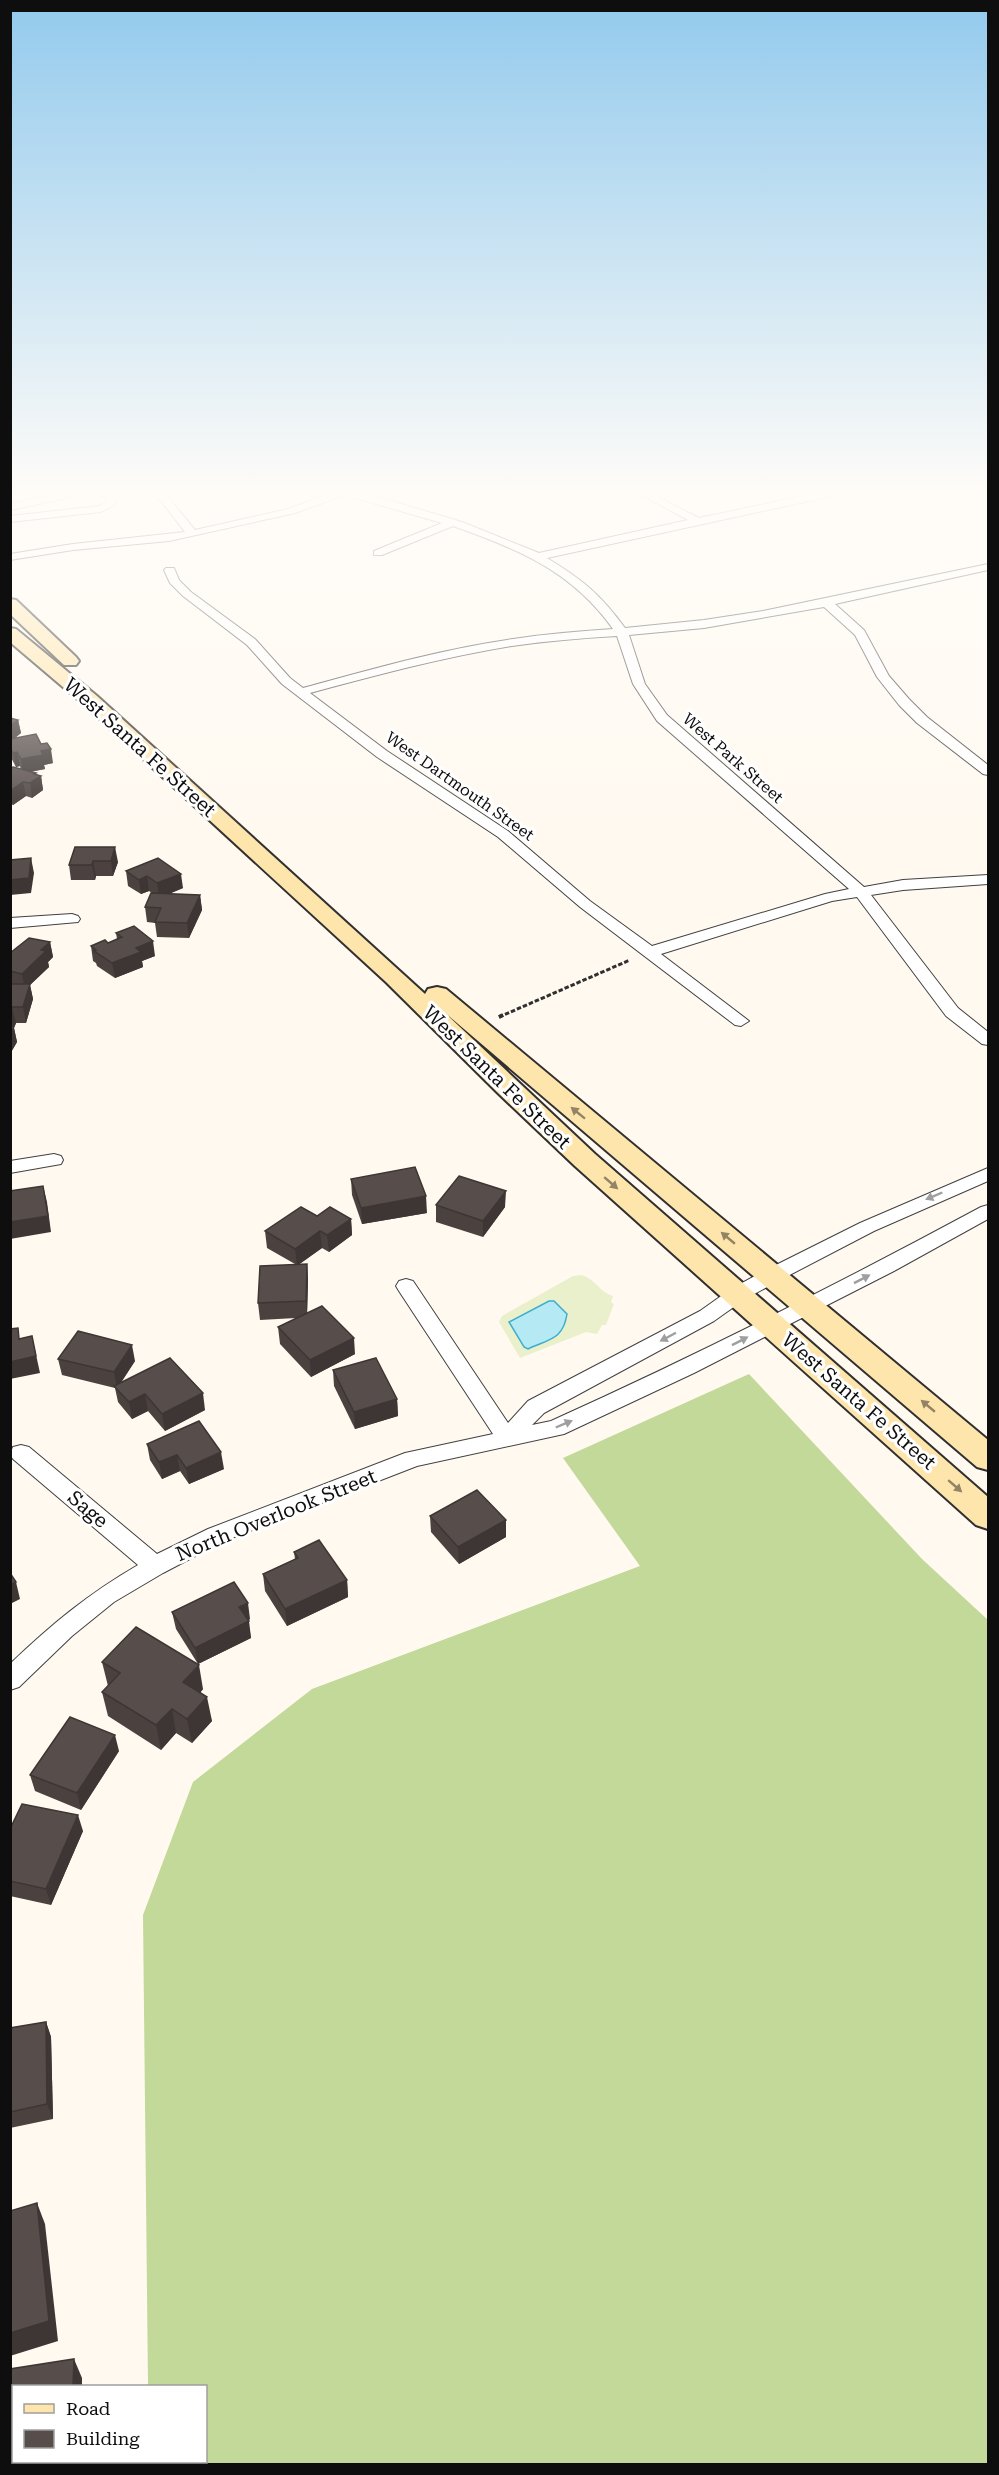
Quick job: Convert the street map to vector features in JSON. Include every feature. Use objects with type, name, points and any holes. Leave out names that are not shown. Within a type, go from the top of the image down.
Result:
[{"type":"street","name":"West Santa Fe Street","points":[[12,606],[113,704],[475,1027],[810,1305],[988,1458]]},
{"type":"street","name":"West Dartmouth Street","points":[[202,606],[251,642],[277,672],[382,754],[503,834],[585,904],[741,1022]]},
{"type":"street","name":"West Park Street","points":[[603,606],[621,632],[639,684],[662,718],[861,892],[952,1012],[988,1041]]},
{"type":"street","points":[[302,692],[416,661],[515,642],[731,620],[813,606]]},
{"type":"street","points":[[830,606],[860,633],[884,677],[904,702],[922,720],[988,771]]},
{"type":"street","name":"West Santa Fe Street","points":[[10,633],[90,700],[394,977],[507,1088],[585,1160],[988,1516]]},
{"type":"street","points":[[650,952],[830,897],[903,885],[988,879]]},
{"type":"street","points":[[10,923],[72,919]]},
{"type":"street","points":[[10,1167],[54,1160]]},
{"type":"street","points":[[406,1286],[507,1438],[536,1407],[707,1316],[738,1294],[772,1275],[867,1227],[988,1174]]},
{"type":"street","name":"North Overlook Street","points":[[10,1680],[63,1629],[106,1594],[216,1535],[413,1459],[556,1428],[687,1368],[933,1242],[988,1211]]},
{"type":"street","name":"Sage","points":[[21,1453],[155,1566]]},
{"type":"path","points":[[475,1027],[650,952]]},
{"type":"green space","points":[[581,1275],[613,1296],[611,1302],[614,1304],[606,1325],[602,1325],[597,1334],[586,1332],[520,1358],[499,1322],[502,1316],[573,1276]]},
{"type":"green space","points":[[749,1374],[922,1559],[988,1620],[988,2464],[149,2464],[207,2463],[207,2385],[148,2385],[143,1915],[193,1782],[312,1689],[640,1566],[563,1458]]},
{"type":"water","points":[[549,1301],[554,1301],[567,1314],[565,1323],[554,1338],[528,1349],[524,1347],[509,1322]]},
{"type":"building","points":[[10,718],[18,720],[10,726]]},
{"type":"building","points":[[36,734],[41,744],[47,743],[51,749],[41,751],[43,755],[21,759],[17,752],[13,753],[10,748],[10,739]]},
{"type":"building","points":[[13,767],[41,776],[30,783],[23,782],[10,791],[10,769]]},
{"type":"building","points":[[75,847],[115,847],[111,861],[93,861],[92,865],[69,865]]},
{"type":"building","points":[[31,858],[29,878],[10,880],[10,860]]},
{"type":"building","points":[[158,858],[181,874],[157,883],[147,876],[139,880],[126,871]]},
{"type":"building","points":[[151,893],[200,895],[187,923],[155,922],[161,908],[145,907]]},
{"type":"building","points":[[134,926],[153,941],[136,948],[141,952],[112,963],[94,951],[96,950],[91,946],[105,940],[108,943],[122,937],[116,933]]},
{"type":"building","points":[[29,938],[50,942],[41,950],[46,951],[22,974],[10,971],[10,953]]},
{"type":"building","points":[[10,984],[30,984],[23,1007],[12,1007],[10,1013]]},
{"type":"building","points":[[415,1167],[426,1196],[361,1208],[351,1179]]},
{"type":"building","points":[[459,1176],[506,1191],[483,1221],[436,1205]]},
{"type":"building","points":[[43,1186],[48,1216],[10,1222],[10,1191]]},
{"type":"building","points":[[301,1207],[317,1216],[330,1207],[351,1219],[327,1235],[320,1231],[295,1249],[265,1231]]},
{"type":"building","points":[[307,1264],[306,1301],[258,1303],[260,1266]]},
{"type":"building","points":[[322,1306],[354,1338],[310,1360],[278,1327]]},
{"type":"building","points":[[18,1328],[19,1339],[32,1336],[36,1356],[10,1362],[10,1329]]},
{"type":"building","points":[[78,1331],[132,1345],[114,1372],[58,1359]]},
{"type":"building","points":[[170,1358],[203,1393],[162,1414],[145,1394],[129,1402],[114,1386]]},
{"type":"building","points":[[376,1358],[397,1399],[354,1412],[333,1370]]},
{"type":"building","points":[[199,1421],[221,1452],[186,1468],[177,1455],[159,1462],[147,1444]]},
{"type":"building","points":[[477,1490],[506,1520],[458,1547],[430,1516]]},
{"type":"building","points":[[319,1540],[347,1580],[285,1609],[263,1574],[298,1558],[294,1552]]},
{"type":"building","points":[[10,1573],[16,1582],[10,1585]]},
{"type":"building","points":[[234,1582],[248,1603],[239,1607],[249,1621],[195,1648],[172,1612]]},
{"type":"building","points":[[136,1627],[199,1665],[183,1682],[207,1697],[187,1719],[172,1709],[156,1725],[102,1692],[120,1673],[102,1662]]},
{"type":"building","points":[[70,1717],[115,1735],[77,1793],[30,1775]]},
{"type":"building","points":[[22,1804],[78,1815],[46,1889],[10,1881],[10,1829]]},
{"type":"building","points":[[46,2022],[47,2104],[10,2112],[10,2028]]},
{"type":"building","points":[[37,2203],[49,2321],[10,2333],[10,2211]]},
{"type":"building","points":[[74,2359],[73,2385],[12,2385],[12,2463],[91,2464],[10,2464],[10,2369]]}]
